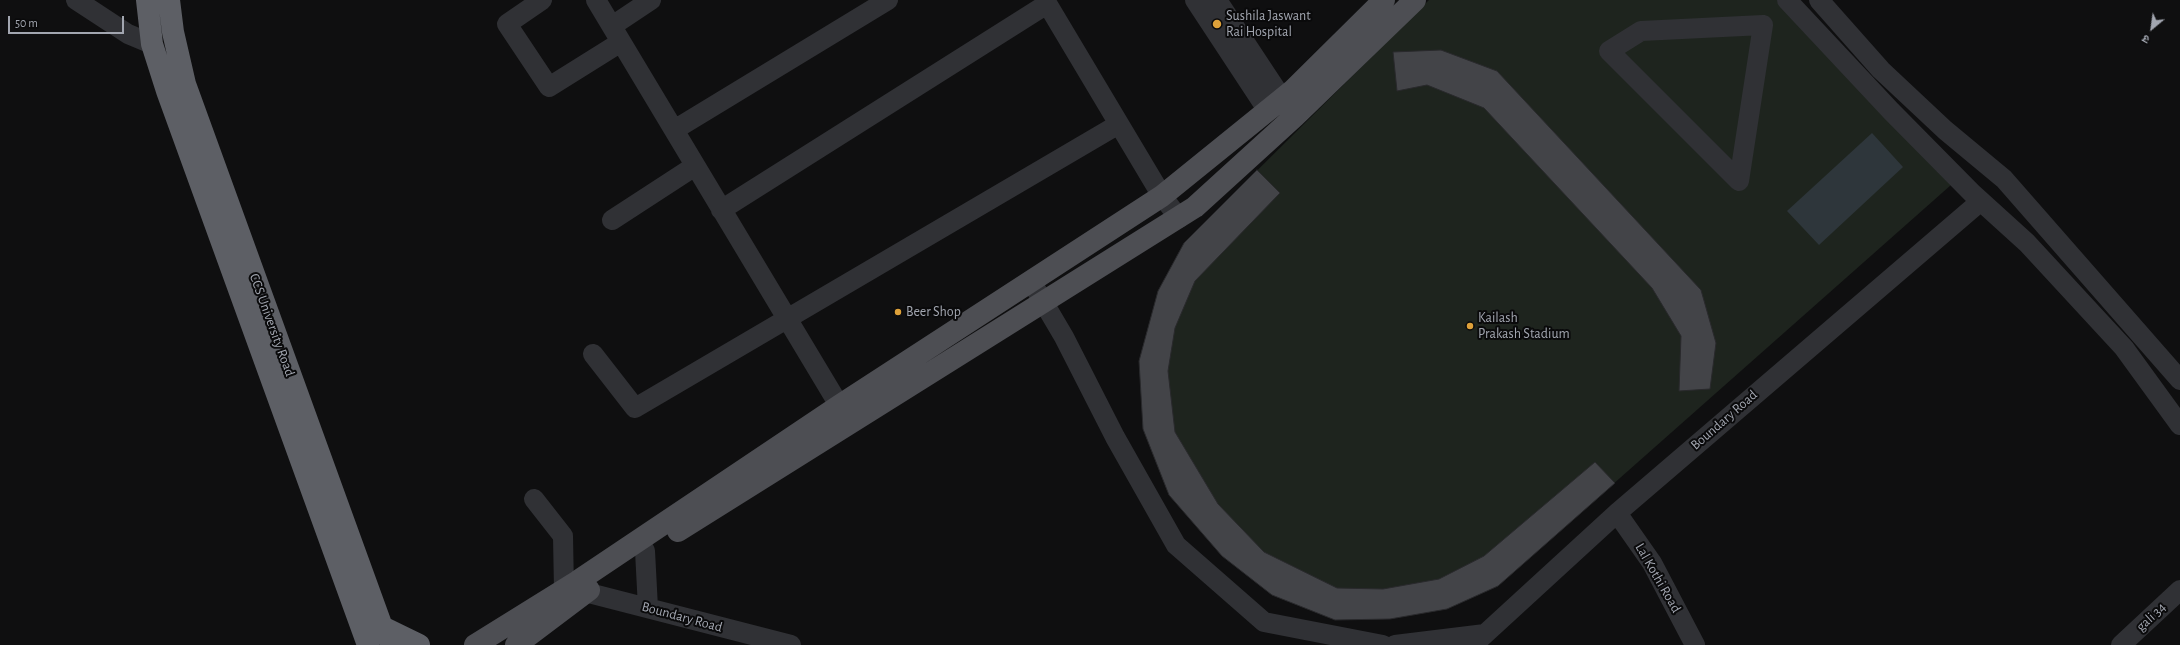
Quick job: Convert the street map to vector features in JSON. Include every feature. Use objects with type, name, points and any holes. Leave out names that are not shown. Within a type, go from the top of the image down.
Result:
[{"type":"highway","name":"CCS University Road","points":[[148,0],[152,44],[244,274],[266,334],[319,482],[368,645]]},
{"type":"highway","name":"CCS University Road","points":[[170,0],[173,32],[185,84],[244,274]]},
{"type":"highway","name":"CCS University Road","points":[[319,482],[387,636]]},
{"type":"highway","points":[[387,636],[419,645]]},
{"type":"main road","points":[[474,645],[576,588],[642,546],[851,424],[1195,207],[1281,109],[1384,0]]},
{"type":"main road","points":[[642,546],[839,406],[1162,196],[1281,109],[1415,0]]},
{"type":"main road","points":[[516,645],[576,588]]},
{"type":"street","points":[[76,0],[128,34],[152,44]]},
{"type":"street","points":[[542,0],[508,24],[549,87],[616,34],[651,0]]},
{"type":"street","points":[[596,0],[851,424]]},
{"type":"street","points":[[674,130],[888,0]]},
{"type":"street","points":[[1195,0],[1281,109]]},
{"type":"street","points":[[1217,0],[1281,109]]},
{"type":"street","points":[[1787,0],[1891,111],[1981,201],[2027,243],[2124,348],[2180,425]]},
{"type":"street","points":[[1819,0],[1881,70],[1945,130],[2004,179],[2180,380]]},
{"type":"street","points":[[721,210],[1046,2],[1162,196],[1179,218]]},
{"type":"street","points":[[1763,25],[1744,150],[1739,181],[1609,51],[1641,32],[1763,25]]},
{"type":"street","points":[[593,354],[636,408],[1119,124]]},
{"type":"street","points":[[612,220],[695,166]]},
{"type":"street","name":"Boundary Road","points":[[1479,640],[1617,513],[1981,201]]},
{"type":"street","points":[[1031,280],[1068,343],[1115,437],[1176,545],[1264,622],[1382,645]]},
{"type":"street","points":[[534,499],[563,536],[576,588]]},
{"type":"street","name":"Lal Kothi Road","points":[[1617,513],[1652,563],[1687,642]]},
{"type":"street","points":[[642,546],[648,608]]},
{"type":"street","name":"Boundary Road","points":[[576,588],[791,645]]},
{"type":"street","name":"gali 34","points":[[2121,645],[2180,590]]},
{"type":"street","points":[[1395,645],[1479,640]]},
{"type":"shaded area","name":"Kailash Prakash Stadium","points":[[1429,0],[1777,0],[1951,185],[1498,586],[1447,609],[1390,619],[1335,620],[1272,595],[1222,556],[1169,495],[1143,429],[1139,361],[1158,291],[1184,243]]},
{"type":"shaded area","points":[[1872,133],[1903,167],[1819,245],[1787,211]]},
{"type":"building","points":[[1441,50],[1497,71],[1701,290],[1716,343],[1710,389],[1679,391],[1681,336],[1652,288],[1484,108],[1427,85],[1397,91],[1393,52]]},
{"type":"building","points":[[1257,170],[1280,193],[1195,281],[1175,328],[1168,371],[1175,432],[1218,504],[1264,552],[1337,588],[1383,589],[1439,579],[1484,556],[1595,462],[1615,483],[1498,586],[1447,609],[1390,619],[1335,620],[1272,595],[1222,556],[1169,495],[1143,429],[1139,361],[1158,291],[1184,243]]},
{"type":"place","name":"Sushila Jaswant Rai Hospital","points":[[1217,24]]},
{"type":"place","name":"Beer Shop","points":[[898,312]]},
{"type":"place","name":"Kailash Prakash Stadium","points":[[1470,326]]}]
